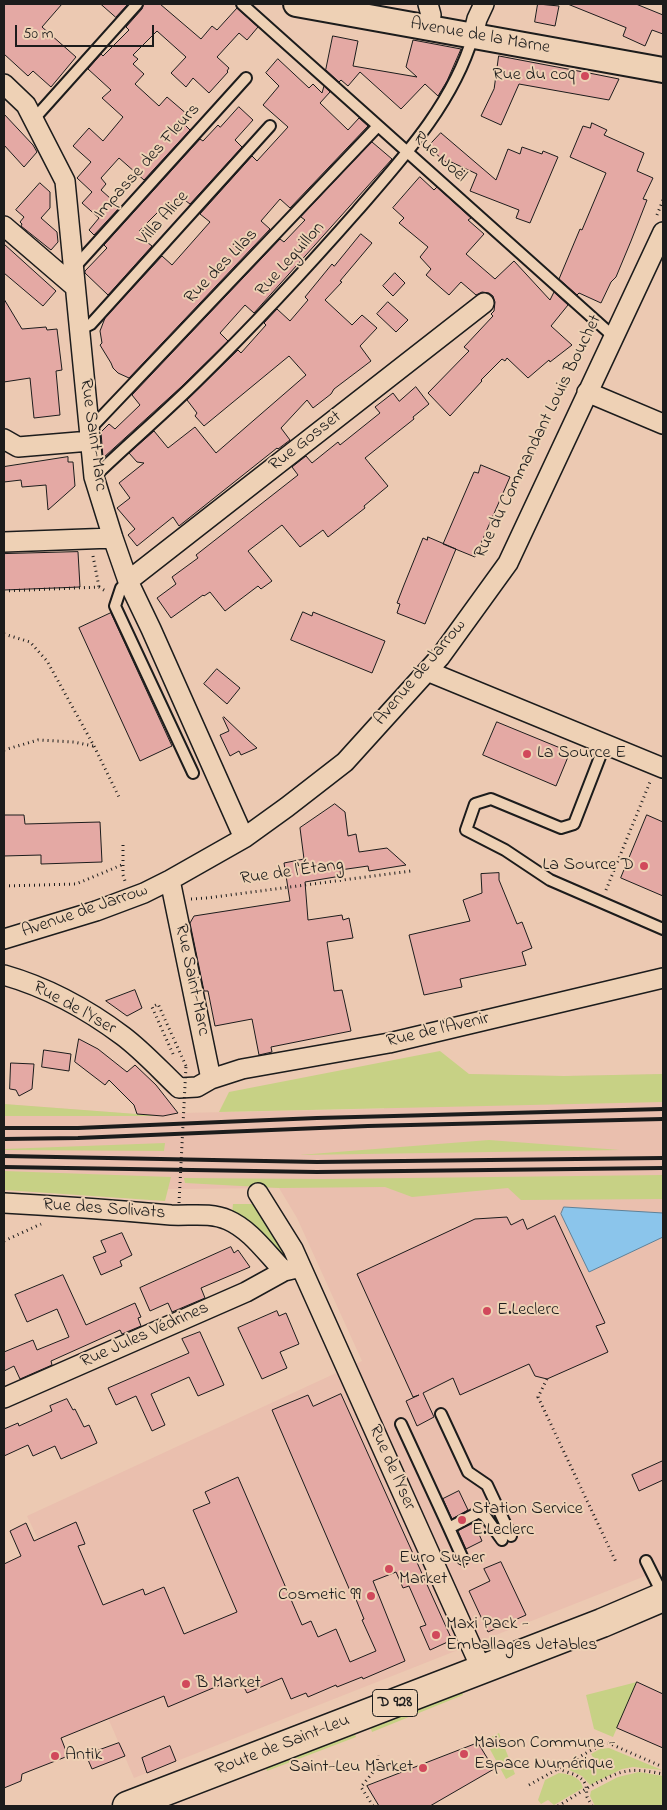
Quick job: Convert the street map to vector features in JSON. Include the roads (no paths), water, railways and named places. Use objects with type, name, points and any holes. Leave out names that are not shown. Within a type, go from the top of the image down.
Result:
[{"type":"main road","name":"Route de Saint-Leu","points":[[127,1806],[663,1596]]},
{"type":"street","name":"Avenue de la Marne","points":[[296,4],[663,70]]},
{"type":"street","points":[[428,4],[431,15],[428,28]]},
{"type":"street","points":[[473,35],[484,4]]},
{"type":"street","name":"Rue Saint-Marc","points":[[4,84],[26,105],[65,181],[94,477],[113,538],[128,580],[152,629],[244,838]]},
{"type":"street","name":"Avenue de Jarrow","points":[[4,939],[96,911],[129,899],[170,880],[244,838],[345,762],[440,657],[508,563],[614,337],[659,225]]},
{"type":"street","points":[[4,226],[75,278]]},
{"type":"street","name":"Rue Gosset","points":[[128,580],[484,302]]},
{"type":"street","points":[[587,392],[663,424]]},
{"type":"street","points":[[4,439],[18,446],[89,436]]},
{"type":"street","points":[[4,542],[113,538]]},
{"type":"street","points":[[427,671],[660,767]]},
{"type":"street","name":"Rue Saint-Marc","points":[[170,880],[212,1079]]},
{"type":"street","name":"Rue de l'Yser","points":[[4,976],[50,992],[91,1014],[124,1037],[179,1088],[197,1087],[212,1079]]},
{"type":"street","name":"Rue de l'Avenir","points":[[212,1079],[242,1069],[389,1043],[663,978]]},
{"type":"street","name":"Rue de l'Yser","points":[[258,1193],[287,1238],[292,1269],[481,1668]]},
{"type":"street","name":"Rue des Solivats","points":[[4,1203],[176,1215],[204,1215]]},
{"type":"street","name":"Rue de l'Yser","points":[[204,1215],[222,1218],[238,1226],[292,1269]]},
{"type":"street","name":"Rue Jules Védrines","points":[[4,1398],[246,1292],[292,1269]]},
{"type":"lane","points":[[33,120],[137,4]]},
{"type":"lane","name":"Rue Noël","points":[[242,4],[614,337]]},
{"type":"lane","name":"Rue Leguillon","points":[[94,477],[199,380],[320,252],[408,152],[446,97],[469,48],[473,35]]},
{"type":"lane","name":"Impasse des Fleurs","points":[[75,278],[246,78]]},
{"type":"lane","name":"Villa Alice","points":[[79,330],[91,324],[270,126]]},
{"type":"lane","name":"Rue des Lilas","points":[[89,436],[378,126]]},
{"type":"lane","points":[[128,580],[121,588],[115,606],[193,773]]},
{"type":"lane","points":[[605,744],[574,824],[561,828],[491,799],[475,804],[466,830],[505,850],[550,880],[663,929]]},
{"type":"lane","points":[[441,1414],[468,1472],[487,1486],[506,1538],[479,1512],[449,1528]]},
{"type":"lane","points":[[401,1424],[463,1559]]},
{"type":"lane","points":[[646,1561],[663,1596]]},
{"type":"water","points":[[564,1207],[663,1213],[663,1237],[589,1272],[561,1214]]},
{"type":"railway","points":[[4,1128],[78,1128],[317,1118],[663,1109]]},
{"type":"railway","points":[[4,1139],[78,1138],[368,1126],[663,1119]]},
{"type":"railway","points":[[4,1156],[317,1162],[663,1158]]},
{"type":"railway","points":[[4,1167],[317,1172],[663,1168]]},
{"type":"place","name":"Rue du coq","points":[[585,76]]},
{"type":"place","name":"La Source E","points":[[527,754]]},
{"type":"place","name":"La Source D","points":[[644,866]]},
{"type":"place","name":"E.Leclerc","points":[[487,1311]]},
{"type":"place","name":"Station Service E.Leclerc","points":[[462,1520]]},
{"type":"place","name":"Euro Super Market","points":[[389,1569]]},
{"type":"place","name":"Cosmetic 99","points":[[371,1596]]},
{"type":"place","name":"Maxi Pack - Emballages Jetables","points":[[436,1635]]},
{"type":"place","name":"B Market","points":[[186,1684]]},
{"type":"place","name":"Maison Commune - Espace Numérique","points":[[464,1754]]},
{"type":"place","name":"Antik","points":[[55,1756]]},
{"type":"place","name":"Saint-Leu Market","points":[[423,1768]]}]
